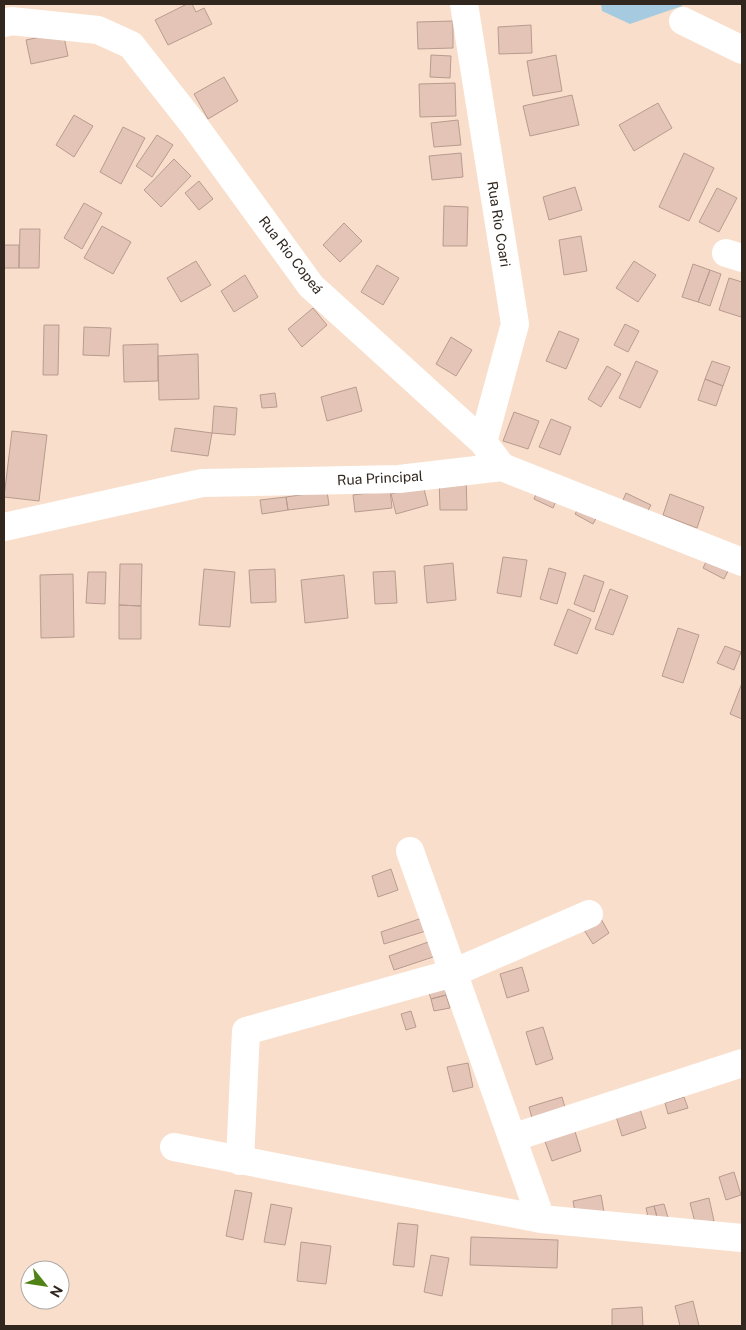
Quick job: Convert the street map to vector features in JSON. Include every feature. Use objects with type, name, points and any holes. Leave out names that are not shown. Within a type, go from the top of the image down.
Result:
[{"type":"street","name":"Rua Rio Coari","points":[[464,4],[515,324],[483,442]]},
{"type":"street","name":"Rua Rio Copeá","points":[[4,23],[12,21],[98,30],[131,45],[194,125],[311,286],[483,442],[502,467]]},
{"type":"street","points":[[683,21],[742,50]]},
{"type":"street","name":"Rua Principal","points":[[4,527],[202,483],[399,479],[502,467],[742,562]]},
{"type":"street","points":[[410,851],[541,1219]]},
{"type":"street","points":[[240,1161],[246,1031],[453,974],[589,914]]},
{"type":"street","points":[[512,1138],[742,1063]]},
{"type":"street","points":[[174,1147],[541,1219],[742,1238]]},
{"type":"water","points":[[601,4],[683,4],[682,6],[630,24],[602,11]]},
{"type":"building","points":[[187,4],[192,4],[196,12],[204,8],[212,24],[168,45],[155,20]]},
{"type":"building","points":[[453,21],[453,48],[418,49],[417,22]]},
{"type":"building","points":[[531,25],[532,53],[499,54],[498,27]]},
{"type":"building","points":[[63,32],[68,56],[31,64],[26,40]]},
{"type":"building","points":[[431,55],[451,56],[450,78],[430,77]]},
{"type":"building","points":[[556,55],[562,91],[533,96],[527,61]]},
{"type":"building","points":[[224,77],[238,101],[208,119],[194,94]]},
{"type":"building","points":[[455,83],[456,116],[420,117],[419,84]]},
{"type":"building","points":[[572,95],[579,125],[530,136],[523,106]]},
{"type":"building","points":[[658,103],[672,128],[634,151],[619,125]]},
{"type":"building","points":[[74,115],[93,126],[74,157],[56,145]]},
{"type":"building","points":[[458,120],[461,145],[434,147],[431,123]]},
{"type":"building","points":[[123,127],[145,138],[121,184],[100,172]]},
{"type":"building","points":[[157,135],[173,145],[152,177],[136,166]]},
{"type":"building","points":[[461,153],[463,177],[432,180],[429,156]]},
{"type":"building","points":[[684,153],[714,168],[689,221],[659,207]]},
{"type":"building","points":[[174,159],[191,176],[161,207],[144,190]]},
{"type":"building","points":[[199,181],[213,199],[199,210],[185,193]]},
{"type":"building","points":[[575,187],[582,210],[549,220],[543,197]]},
{"type":"building","points":[[717,188],[737,198],[719,232],[699,222]]},
{"type":"building","points":[[84,203],[102,213],[82,249],[64,238]]},
{"type":"building","points":[[444,206],[468,207],[467,246],[443,246]]},
{"type":"building","points":[[344,223],[362,241],[340,262],[323,245]]},
{"type":"building","points":[[102,226],[131,242],[113,274],[84,258]]},
{"type":"building","points":[[20,229],[40,229],[39,268],[19,268]]},
{"type":"building","points":[[581,236],[587,271],[564,275],[559,240]]},
{"type":"building","points":[[4,245],[19,245],[19,268],[4,268]]},
{"type":"building","points":[[196,261],[211,285],[181,302],[167,278]]},
{"type":"building","points":[[634,261],[656,275],[638,302],[616,288]]},
{"type":"building","points":[[693,264],[710,270],[698,302],[682,297]]},
{"type":"building","points":[[377,265],[399,278],[383,305],[361,292]]},
{"type":"building","points":[[710,270],[721,274],[710,306],[698,302]]},
{"type":"building","points":[[245,275],[258,297],[234,312],[221,291]]},
{"type":"building","points":[[729,278],[742,282],[741,317],[719,310]]},
{"type":"building","points":[[313,308],[327,325],[302,347],[288,329]]},
{"type":"building","points":[[625,324],[639,331],[628,352],[614,345]]},
{"type":"building","points":[[44,325],[59,325],[58,375],[43,375]]},
{"type":"building","points":[[84,327],[111,328],[109,356],[83,355]]},
{"type":"building","points":[[559,331],[579,339],[566,369],[546,361]]},
{"type":"building","points":[[451,337],[472,350],[456,376],[436,364]]},
{"type":"building","points":[[158,344],[158,381],[124,382],[123,345]]},
{"type":"building","points":[[198,354],[199,399],[159,400],[158,356]]},
{"type":"building","points":[[636,361],[658,371],[640,408],[619,398]]},
{"type":"building","points":[[712,361],[730,367],[723,386],[705,379]]},
{"type":"building","points":[[607,366],[621,374],[601,407],[588,399]]},
{"type":"building","points":[[705,379],[723,386],[716,406],[698,400]]},
{"type":"building","points":[[356,387],[362,411],[327,421],[321,397]]},
{"type":"building","points":[[275,393],[277,407],[262,408],[260,395]]},
{"type":"building","points":[[214,406],[237,408],[235,435],[212,433]]},
{"type":"building","points":[[514,412],[539,421],[528,449],[503,441]]},
{"type":"building","points":[[551,419],[571,427],[560,455],[539,447]]},
{"type":"building","points":[[175,428],[212,433],[208,456],[171,451]]},
{"type":"building","points":[[12,431],[47,435],[39,501],[4,497]]},
{"type":"building","points":[[466,476],[467,510],[440,510],[439,477]]},
{"type":"building","points":[[423,485],[428,505],[396,514],[391,494]]},
{"type":"building","points":[[539,487],[558,497],[553,508],[534,499]]},
{"type":"building","points":[[390,490],[392,508],[355,512],[353,495]]},
{"type":"building","points":[[327,491],[329,505],[288,510],[286,497]]},
{"type":"building","points":[[626,493],[651,505],[644,518],[620,507]]},
{"type":"building","points":[[670,494],[704,507],[697,528],[663,515]]},
{"type":"building","points":[[286,497],[288,510],[262,514],[260,500]]},
{"type":"building","points":[[581,503],[599,513],[593,524],[575,514]]},
{"type":"building","points":[[711,552],[732,563],[724,579],[703,568]]},
{"type":"building","points":[[503,557],[527,560],[521,597],[497,593]]},
{"type":"building","points":[[453,563],[456,600],[427,603],[424,566]]},
{"type":"building","points":[[120,564],[142,564],[141,606],[119,605]]},
{"type":"building","points":[[549,568],[566,573],[557,604],[540,599]]},
{"type":"building","points":[[204,569],[235,572],[230,627],[199,625]]},
{"type":"building","points":[[275,569],[276,602],[251,603],[249,570]]},
{"type":"building","points":[[395,571],[397,603],[375,604],[373,572]]},
{"type":"building","points":[[88,572],[106,572],[105,604],[86,603]]},
{"type":"building","points":[[73,574],[74,637],[41,638],[40,575]]},
{"type":"building","points":[[344,575],[348,618],[305,623],[301,580]]},
{"type":"building","points":[[584,575],[604,582],[594,612],[574,604]]},
{"type":"building","points":[[610,589],[628,596],[613,635],[595,629]]},
{"type":"building","points":[[119,605],[141,606],[141,639],[119,639]]},
{"type":"building","points":[[568,609],[591,619],[577,654],[554,645]]},
{"type":"building","points":[[678,628],[699,635],[683,683],[662,676]]},
{"type":"building","points":[[725,646],[741,652],[734,670],[717,663]]},
{"type":"building","points":[[742,683],[742,719],[730,714]]},
{"type":"building","points":[[391,869],[398,890],[378,897],[372,876]]},
{"type":"building","points":[[422,918],[426,931],[384,944],[381,932]]},
{"type":"building","points":[[601,919],[609,933],[593,944],[584,930]]},
{"type":"building","points":[[431,941],[436,956],[394,970],[389,956]]},
{"type":"building","points":[[522,967],[529,991],[507,998],[500,974]]},
{"type":"building","points":[[445,986],[446,995],[431,999],[428,990]]},
{"type":"building","points":[[446,995],[450,1008],[434,1011],[431,999]]},
{"type":"building","points":[[411,1011],[416,1027],[406,1030],[401,1014]]},
{"type":"building","points":[[543,1027],[553,1059],[536,1065],[526,1032]]},
{"type":"building","points":[[468,1063],[473,1087],[453,1092],[447,1067]]},
{"type":"building","points":[[562,1097],[566,1111],[533,1122],[529,1107]]},
{"type":"building","points":[[684,1097],[688,1108],[668,1114],[665,1103]]},
{"type":"building","points":[[639,1106],[646,1128],[622,1136],[615,1113]]},
{"type":"building","points":[[573,1125],[581,1151],[552,1161],[543,1136]]},
{"type":"building","points":[[734,1172],[741,1195],[726,1200],[719,1177]]},
{"type":"building","points":[[235,1190],[252,1193],[243,1240],[226,1236]]},
{"type":"building","points":[[601,1195],[604,1212],[576,1218],[573,1201]]},
{"type":"building","points":[[709,1198],[714,1221],[696,1226],[690,1203]]},
{"type":"building","points":[[271,1204],[292,1208],[285,1245],[264,1242]]},
{"type":"building","points":[[664,1204],[669,1221],[659,1224],[654,1206]]},
{"type":"building","points":[[654,1206],[659,1224],[650,1226],[646,1208]]},
{"type":"building","points":[[398,1223],[418,1225],[414,1267],[393,1265]]},
{"type":"building","points":[[471,1237],[558,1240],[557,1268],[470,1265]]},
{"type":"building","points":[[301,1242],[331,1246],[326,1284],[297,1281]]},
{"type":"building","points":[[431,1255],[449,1258],[442,1296],[424,1292]]},
{"type":"building","points":[[693,1301],[699,1326],[680,1326],[675,1306]]},
{"type":"building","points":[[642,1307],[643,1326],[612,1326],[612,1309]]}]
